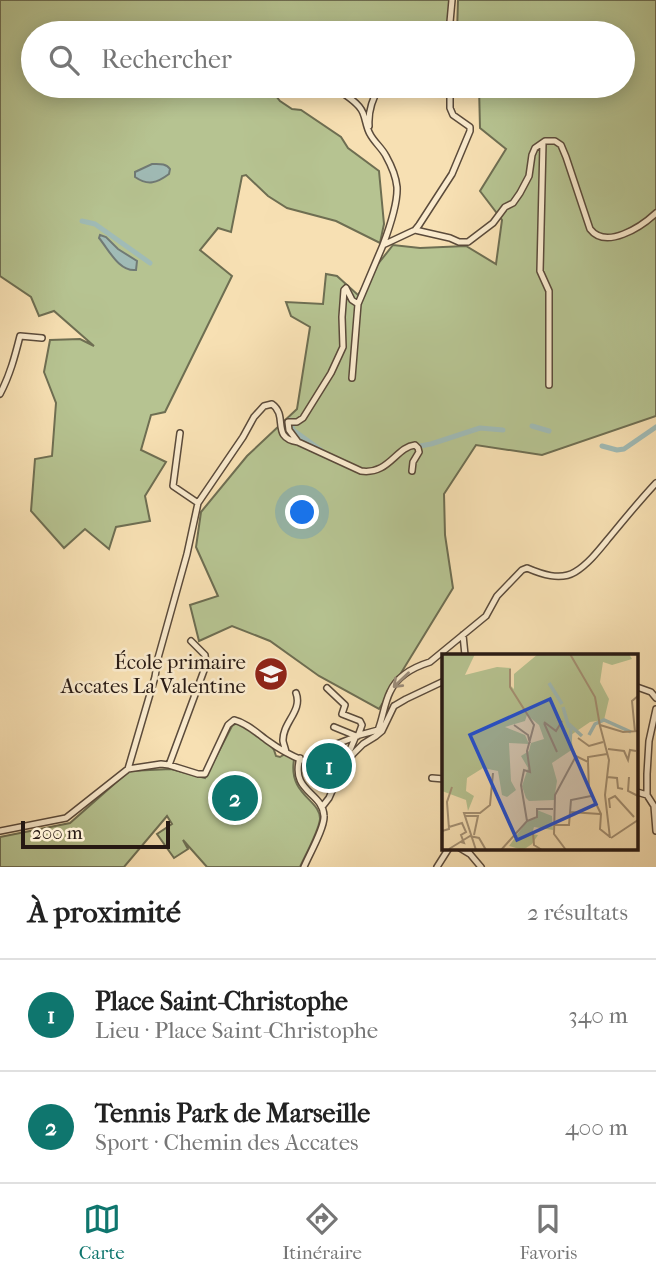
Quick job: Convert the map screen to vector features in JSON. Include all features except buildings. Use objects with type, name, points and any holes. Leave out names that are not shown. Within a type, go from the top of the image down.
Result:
[{"type":"street","points":[[450,21],[452,0]]},
{"type":"street","points":[[349,98],[363,112],[370,136],[388,159],[397,188],[383,245],[358,304],[352,378]]},
{"type":"street","points":[[370,136],[369,111],[373,98]]},
{"type":"street","points":[[383,245],[415,230],[452,174],[470,127],[453,115],[450,98]]},
{"type":"street","points":[[415,230],[468,243],[493,223],[520,193],[529,176],[535,148],[545,141],[555,141],[561,145],[590,229],[600,238],[626,233],[656,213]]},
{"type":"street","points":[[542,143],[540,271],[549,291],[550,385]]},
{"type":"street","points":[[298,442],[287,426],[288,422],[297,422],[303,418],[331,373],[343,347],[342,317],[346,288],[352,300],[358,304]]},
{"type":"street","points":[[0,394],[8,379],[20,336],[42,338]]},
{"type":"street","points":[[128,769],[155,677],[198,503],[264,406],[272,404],[278,408],[282,433],[292,441],[361,471],[379,469],[412,445],[418,448],[419,452],[413,462],[412,471]]},
{"type":"street","points":[[180,433],[173,486],[198,503]]},
{"type":"street","points":[[312,764],[325,756],[329,747],[378,730],[390,690],[401,677],[430,662],[486,616],[497,596],[522,570],[527,568],[551,576],[575,572],[603,546],[656,483]]},
{"type":"street","points":[[463,635],[465,654]]},
{"type":"street","points":[[169,765],[206,665],[205,655],[191,641]]},
{"type":"street","points":[[342,769],[355,752],[382,731],[394,706],[442,682]]},
{"type":"street","points":[[638,687],[652,692],[656,698]]},
{"type":"street","points":[[322,807],[362,725],[342,714],[345,705],[327,688]]},
{"type":"street","points":[[286,752],[283,737],[297,707],[296,693]]},
{"type":"street","points":[[386,704],[394,706]]},
{"type":"street","points":[[656,709],[647,757],[647,794],[654,806],[656,831]]},
{"type":"street","points":[[0,831],[65,818],[128,769],[161,764],[205,774],[228,726],[234,720],[242,722],[275,747],[312,764],[342,769]]},
{"type":"street","points":[[334,727],[357,736]]},
{"type":"street","points":[[300,758],[300,780],[322,807],[324,821],[306,866]]},
{"type":"street","points":[[432,778],[442,779]]},
{"type":"street","points":[[638,792],[647,794]]},
{"type":"street","points":[[437,867],[448,850]]},
{"type":"street","points":[[463,850],[481,867]]},
{"type":"green space","points":[[0,0],[450,0],[449,21],[21,21],[21,98],[278,98],[341,137],[348,148],[379,171],[384,224],[380,243],[336,221],[287,208],[268,196],[246,175],[242,176],[231,232],[218,228],[200,250],[232,276],[165,412],[151,415],[141,450],[166,462],[145,496],[150,521],[116,527],[109,549],[85,529],[64,548],[31,511],[35,459],[52,456],[56,403],[44,372],[50,340],[80,339],[94,346],[54,311],[39,316],[31,297],[0,276]]},
{"type":"green space","points":[[458,0],[656,0],[656,416],[542,455],[476,445],[444,494],[445,535],[453,588],[379,709],[319,676],[270,641],[232,626],[199,641],[190,605],[218,596],[196,547],[201,512],[247,456],[297,409],[310,327],[291,316],[286,302],[323,304],[326,274],[337,276],[358,295],[393,245],[420,248],[466,246],[496,264],[502,220],[480,191],[506,149],[480,128],[479,98],[635,98],[635,21],[457,21]]},
{"type":"green space","points":[[237,723],[271,746],[276,756],[285,754],[294,760],[293,772],[296,781],[319,812],[317,830],[300,867],[207,867],[183,840],[188,849],[174,858],[157,834],[172,824],[167,816],[124,867],[0,867],[0,837],[70,823],[129,771],[171,769],[205,778],[232,726]]},
{"type":"water","points":[[152,164],[166,166],[170,169],[169,174],[152,182],[144,182],[135,177],[135,172]]},
{"type":"water","points":[[100,235],[137,261],[136,270],[124,268],[119,264],[99,238]]},
{"type":"waterway","points":[[82,221],[95,224],[150,263]]},
{"type":"waterway","points":[[290,420],[293,430],[322,451]]},
{"type":"waterway","points":[[532,426],[549,431]]},
{"type":"waterway","points":[[602,446],[624,449],[656,427]]},
{"type":"waterway","points":[[420,446],[480,428],[503,430]]},
{"type":"place","name":"École primaire Accates La Valentine","points":[[271,674]]},
{"type":"place","name":"Place Saint-Christophe","points":[[329,766]]},
{"type":"place","name":"Tennis Park de Marseille","points":[[235,798]]}]
